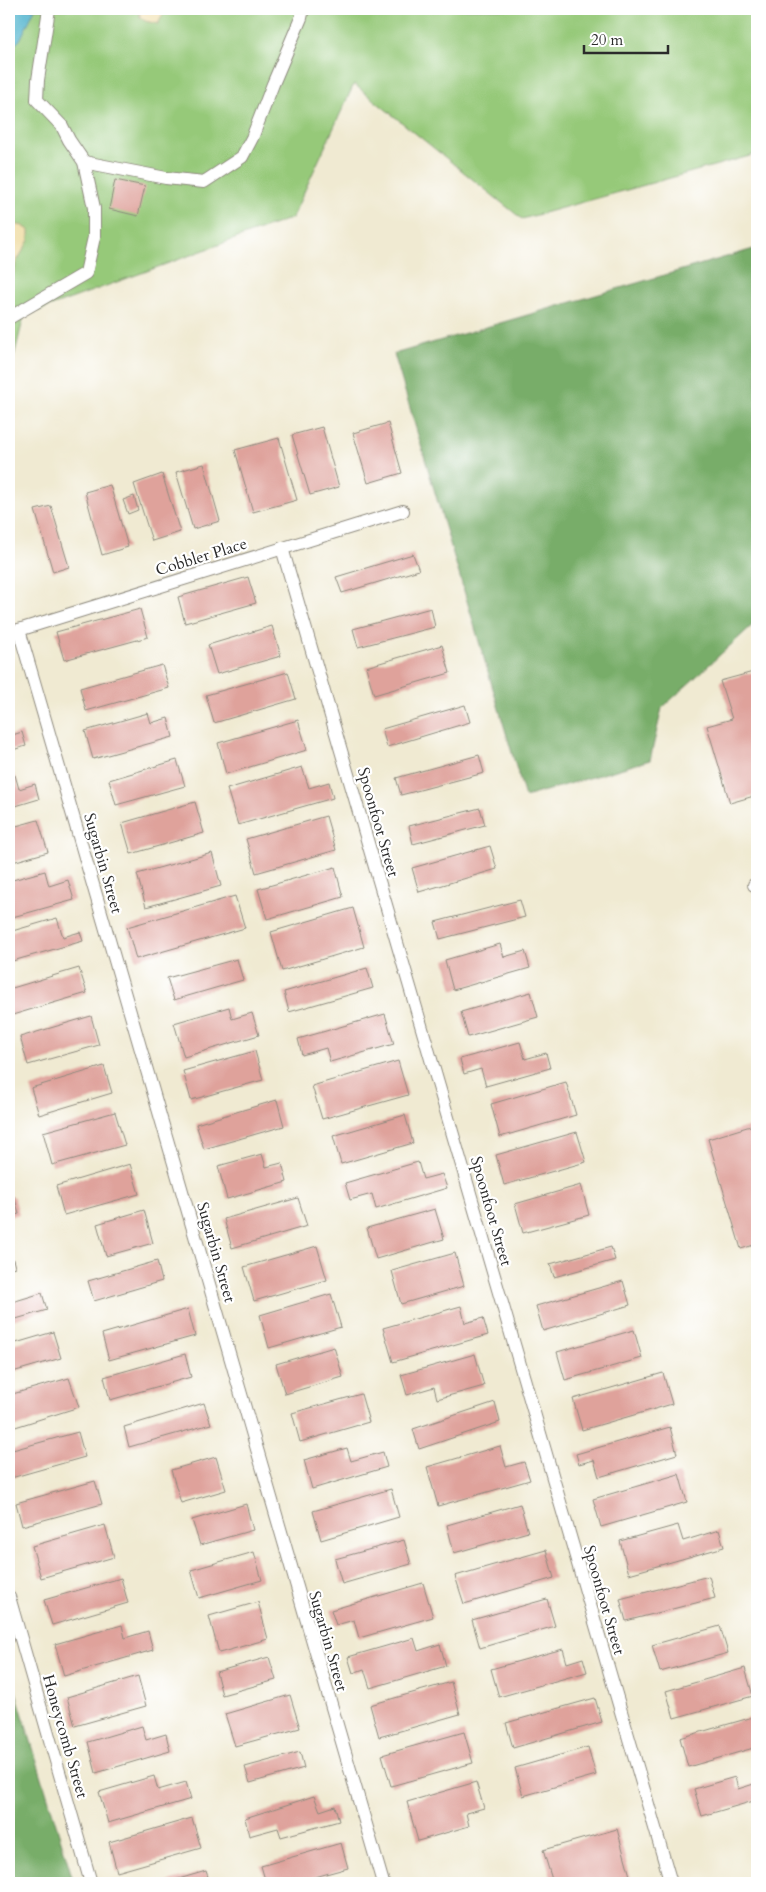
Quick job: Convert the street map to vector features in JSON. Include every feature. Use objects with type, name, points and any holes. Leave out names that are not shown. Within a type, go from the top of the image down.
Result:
[{"type":"lane","points":[[9,318],[86,273],[94,237],[94,208],[84,162],[62,126],[37,100],[49,9]]},
{"type":"lane","points":[[84,162],[166,178],[204,182],[242,157],[252,138],[272,84],[302,18],[303,9]]},
{"type":"lane","name":"Cobbler Place","points":[[14,632],[403,511]]},
{"type":"lane","name":"Spoonfoot Street","points":[[282,548],[671,1883]]},
{"type":"lane","name":"Sugarbin Street","points":[[14,632],[383,1883]]},
{"type":"lane","name":"Honeycomb Street","points":[[9,1597],[91,1883]]},
{"type":"green space","points":[[9,9],[757,9],[757,154],[522,219],[354,84],[292,218],[24,316],[9,377]]},
{"type":"green space","points":[[757,248],[757,621],[662,708],[650,760],[525,797],[394,354]]},
{"type":"green space","points":[[9,1669],[74,1883],[9,1883]]},
{"type":"sand","points":[[139,9],[166,9],[158,24],[145,21],[140,17]]},
{"type":"sand","points":[[14,224],[29,230],[29,240],[16,263],[14,273],[9,278],[9,228]]},
{"type":"water","points":[[9,9],[35,9],[20,40],[9,50]]},
{"type":"building","points":[[115,180],[145,186],[138,216],[109,209]]},
{"type":"building","points":[[388,423],[402,473],[368,483],[353,433]]},
{"type":"building","points":[[322,427],[339,487],[310,495],[292,435]]},
{"type":"building","points":[[279,438],[297,500],[253,512],[235,450]]},
{"type":"building","points":[[204,464],[220,521],[193,529],[176,472]]},
{"type":"building","points":[[162,474],[180,532],[152,541],[134,484]]},
{"type":"building","points":[[110,485],[128,547],[102,555],[85,492]]},
{"type":"building","points":[[134,496],[138,510],[128,514],[123,500]]},
{"type":"building","points":[[51,506],[69,567],[53,572],[35,510]]},
{"type":"building","points":[[413,554],[419,570],[342,593],[336,577]]},
{"type":"building","points":[[248,577],[256,603],[185,623],[178,597]]},
{"type":"building","points":[[431,608],[435,627],[358,647],[353,629]]},
{"type":"building","points":[[140,609],[148,637],[64,660],[56,632]]},
{"type":"building","points":[[272,626],[281,656],[217,674],[208,645]]},
{"type":"building","points":[[442,645],[450,673],[374,695],[366,667]]},
{"type":"building","points":[[162,665],[169,688],[86,711],[80,688]]},
{"type":"building","points":[[757,671],[757,806],[754,796],[730,803],[707,726],[732,719],[720,681]]},
{"type":"building","points":[[288,672],[296,699],[214,723],[206,695]]},
{"type":"building","points":[[465,705],[470,722],[387,747],[382,729]]},
{"type":"building","points":[[148,713],[151,723],[168,718],[173,737],[93,759],[85,731]]},
{"type":"building","points":[[298,720],[307,750],[226,774],[218,743]]},
{"type":"building","points":[[22,732],[26,746],[9,751],[9,736]]},
{"type":"building","points":[[479,755],[484,773],[401,795],[396,778]]},
{"type":"building","points":[[177,760],[185,786],[116,805],[109,780]]},
{"type":"building","points":[[302,767],[309,788],[329,782],[333,798],[238,825],[227,789]]},
{"type":"building","points":[[15,775],[19,789],[35,784],[39,799],[9,808],[9,777]]},
{"type":"building","points":[[195,802],[204,833],[131,854],[122,823]]},
{"type":"building","points":[[480,808],[485,825],[413,844],[409,826]]},
{"type":"building","points":[[326,816],[336,850],[256,873],[246,839]]},
{"type":"building","points":[[38,820],[48,852],[9,863],[9,828]]},
{"type":"building","points":[[490,846],[497,869],[419,892],[412,868]]},
{"type":"building","points":[[212,853],[221,886],[146,907],[137,874]]},
{"type":"building","points":[[335,867],[343,897],[267,919],[258,889]]},
{"type":"building","points":[[45,871],[49,886],[68,880],[74,900],[9,918],[9,881]]},
{"type":"building","points":[[235,896],[245,928],[136,959],[127,927]]},
{"type":"building","points":[[520,900],[525,917],[440,939],[435,922]]},
{"type":"building","points":[[353,908],[364,947],[282,971],[271,932]]},
{"type":"building","points":[[57,918],[63,937],[80,932],[83,941],[9,962],[9,932]]},
{"type":"building","points":[[500,944],[504,957],[525,951],[530,968],[453,990],[445,960]]},
{"type":"building","points":[[237,959],[243,980],[174,1000],[167,978]]},
{"type":"building","points":[[79,968],[87,993],[9,1016],[9,989]]},
{"type":"building","points":[[367,968],[373,988],[289,1012],[284,992]]},
{"type":"building","points":[[531,992],[538,1017],[468,1037],[461,1012]]},
{"type":"building","points":[[229,1007],[232,1019],[252,1013],[259,1035],[184,1057],[174,1023]]},
{"type":"building","points":[[385,1014],[394,1044],[330,1062],[326,1048],[302,1055],[298,1039]]},
{"type":"building","points":[[91,1016],[99,1045],[28,1065],[20,1037]]},
{"type":"building","points":[[520,1042],[525,1059],[546,1053],[550,1068],[486,1086],[481,1069],[464,1074],[460,1059]]},
{"type":"building","points":[[255,1051],[263,1080],[191,1100],[183,1071]]},
{"type":"building","points":[[398,1061],[408,1095],[322,1119],[312,1086]]},
{"type":"building","points":[[104,1066],[112,1093],[39,1115],[31,1088]]},
{"type":"building","points":[[566,1082],[576,1115],[500,1137],[491,1104]]},
{"type":"building","points":[[277,1100],[284,1126],[204,1149],[196,1124]]},
{"type":"building","points":[[115,1112],[125,1145],[52,1165],[43,1132]]},
{"type":"building","points":[[405,1115],[413,1143],[341,1164],[333,1136]]},
{"type":"building","points":[[757,1124],[757,1244],[741,1249],[708,1139]]},
{"type":"building","points":[[577,1132],[586,1162],[504,1185],[496,1155]]},
{"type":"building","points":[[262,1154],[266,1167],[282,1163],[287,1182],[227,1199],[218,1166]]},
{"type":"building","points":[[418,1162],[423,1179],[442,1174],[447,1188],[376,1209],[372,1194],[350,1200],[345,1183]]},
{"type":"building","points":[[130,1164],[139,1194],[64,1215],[56,1186]]},
{"type":"building","points":[[581,1185],[589,1215],[523,1233],[515,1204]]},
{"type":"building","points":[[14,1196],[19,1214],[9,1217],[9,1197]]},
{"type":"building","points":[[298,1198],[307,1226],[232,1248],[224,1219]]},
{"type":"building","points":[[435,1209],[444,1239],[376,1259],[367,1228]]},
{"type":"building","points":[[144,1210],[153,1243],[106,1256],[97,1224]]},
{"type":"building","points":[[9,1245],[15,1267],[9,1269]]},
{"type":"building","points":[[317,1246],[327,1280],[254,1301],[244,1267]]},
{"type":"building","points":[[611,1247],[615,1260],[554,1277],[550,1264]]},
{"type":"building","points":[[455,1253],[464,1286],[401,1304],[392,1271]]},
{"type":"building","points":[[157,1261],[162,1281],[94,1301],[88,1281]]},
{"type":"building","points":[[623,1281],[630,1305],[543,1331],[536,1306]]},
{"type":"building","points":[[42,1293],[47,1310],[9,1321],[9,1303]]},
{"type":"building","points":[[331,1294],[341,1327],[269,1348],[260,1315]]},
{"type":"building","points":[[461,1306],[465,1323],[483,1318],[488,1335],[393,1362],[383,1328]]},
{"type":"building","points":[[188,1309],[195,1336],[109,1360],[102,1334]]},
{"type":"building","points":[[634,1330],[642,1358],[565,1380],[557,1352]]},
{"type":"building","points":[[53,1332],[61,1358],[9,1373],[9,1345]]},
{"type":"building","points":[[334,1347],[343,1377],[285,1394],[276,1364]]},
{"type":"building","points":[[185,1354],[191,1377],[110,1400],[104,1377]]},
{"type":"building","points":[[475,1354],[484,1386],[437,1399],[434,1387],[407,1395],[401,1375]]},
{"type":"building","points":[[663,1373],[672,1404],[582,1430],[573,1399]]},
{"type":"building","points":[[69,1378],[79,1407],[9,1429],[9,1395]]},
{"type":"building","points":[[361,1394],[369,1422],[300,1442],[292,1413]]},
{"type":"building","points":[[495,1402],[500,1422],[419,1449],[413,1429]]},
{"type":"building","points":[[204,1403],[211,1424],[129,1447],[124,1427]]},
{"type":"building","points":[[670,1427],[677,1454],[599,1477],[594,1460],[579,1464],[576,1454]]},
{"type":"building","points":[[78,1432],[85,1457],[11,1478],[9,1451]]},
{"type":"building","points":[[500,1446],[506,1467],[524,1462],[530,1480],[438,1506],[427,1467]]},
{"type":"building","points":[[347,1448],[351,1461],[383,1452],[387,1467],[312,1489],[304,1460]]},
{"type":"building","points":[[216,1457],[226,1490],[181,1503],[171,1470]]},
{"type":"building","points":[[679,1474],[687,1502],[601,1527],[593,1499]]},
{"type":"building","points":[[95,1481],[102,1504],[22,1526],[16,1503]]},
{"type":"building","points":[[391,1489],[399,1517],[321,1540],[313,1511]]},
{"type":"building","points":[[246,1504],[253,1530],[200,1545],[192,1520]]},
{"type":"building","points":[[520,1504],[528,1532],[454,1553],[447,1525]]},
{"type":"building","points":[[105,1525],[114,1557],[41,1578],[32,1546]]},
{"type":"building","points":[[678,1525],[683,1541],[719,1530],[724,1547],[629,1574],[620,1541]]},
{"type":"building","points":[[404,1540],[411,1564],[342,1584],[335,1559]]},
{"type":"building","points":[[546,1550],[554,1578],[464,1604],[455,1576]]},
{"type":"building","points":[[254,1552],[262,1580],[199,1598],[191,1570]]},
{"type":"building","points":[[709,1576],[715,1598],[626,1621],[620,1599]]},
{"type":"building","points":[[121,1578],[128,1603],[52,1625],[44,1600]]},
{"type":"building","points":[[423,1583],[433,1617],[359,1638],[354,1620],[336,1625],[331,1610]]},
{"type":"building","points":[[547,1599],[555,1626],[480,1648],[472,1620]]},
{"type":"building","points":[[258,1602],[268,1639],[219,1653],[209,1616]]},
{"type":"building","points":[[122,1625],[125,1638],[148,1631],[153,1650],[64,1676],[55,1644]]},
{"type":"building","points":[[720,1626],[728,1653],[660,1672],[652,1645]]},
{"type":"building","points":[[414,1638],[418,1651],[440,1644],[446,1666],[370,1688],[364,1669],[353,1673],[348,1657]]},
{"type":"building","points":[[563,1649],[567,1663],[583,1658],[587,1672],[499,1697],[491,1669]]},
{"type":"building","points":[[269,1657],[276,1680],[222,1695],[216,1672]]},
{"type":"building","points":[[745,1668],[753,1696],[674,1718],[666,1691]]},
{"type":"building","points":[[138,1676],[146,1706],[75,1726],[67,1697]]},
{"type":"building","points":[[451,1682],[460,1714],[379,1737],[370,1705]]},
{"type":"building","points":[[290,1695],[300,1728],[235,1746],[225,1714]]},
{"type":"building","points":[[595,1698],[602,1722],[513,1748],[506,1723]]},
{"type":"building","points":[[753,1717],[757,1733],[757,1747],[688,1767],[680,1738]]},
{"type":"building","points":[[142,1726],[146,1740],[166,1734],[170,1751],[96,1773],[88,1742]]},
{"type":"building","points":[[464,1732],[473,1763],[391,1786],[382,1755]]},
{"type":"building","points":[[588,1747],[596,1775],[523,1796],[515,1768]]},
{"type":"building","points":[[300,1752],[304,1768],[250,1783],[245,1767]]},
{"type":"building","points":[[154,1776],[158,1790],[186,1782],[191,1799],[108,1823],[99,1792]]},
{"type":"building","points":[[735,1777],[738,1789],[757,1783],[757,1800],[702,1816],[694,1789]]},
{"type":"building","points":[[476,1782],[484,1808],[466,1813],[469,1826],[418,1841],[407,1802]]},
{"type":"building","points":[[314,1796],[320,1811],[335,1806],[339,1821],[281,1837],[278,1828],[249,1836],[245,1818]]},
{"type":"building","points":[[192,1818],[201,1848],[117,1872],[109,1842]]},
{"type":"building","points":[[617,1829],[632,1883],[553,1883],[543,1850]]},
{"type":"building","points":[[341,1843],[348,1868],[293,1883],[266,1883],[261,1866]]},
{"type":"building","points":[[206,1871],[210,1883],[165,1883]]}]
